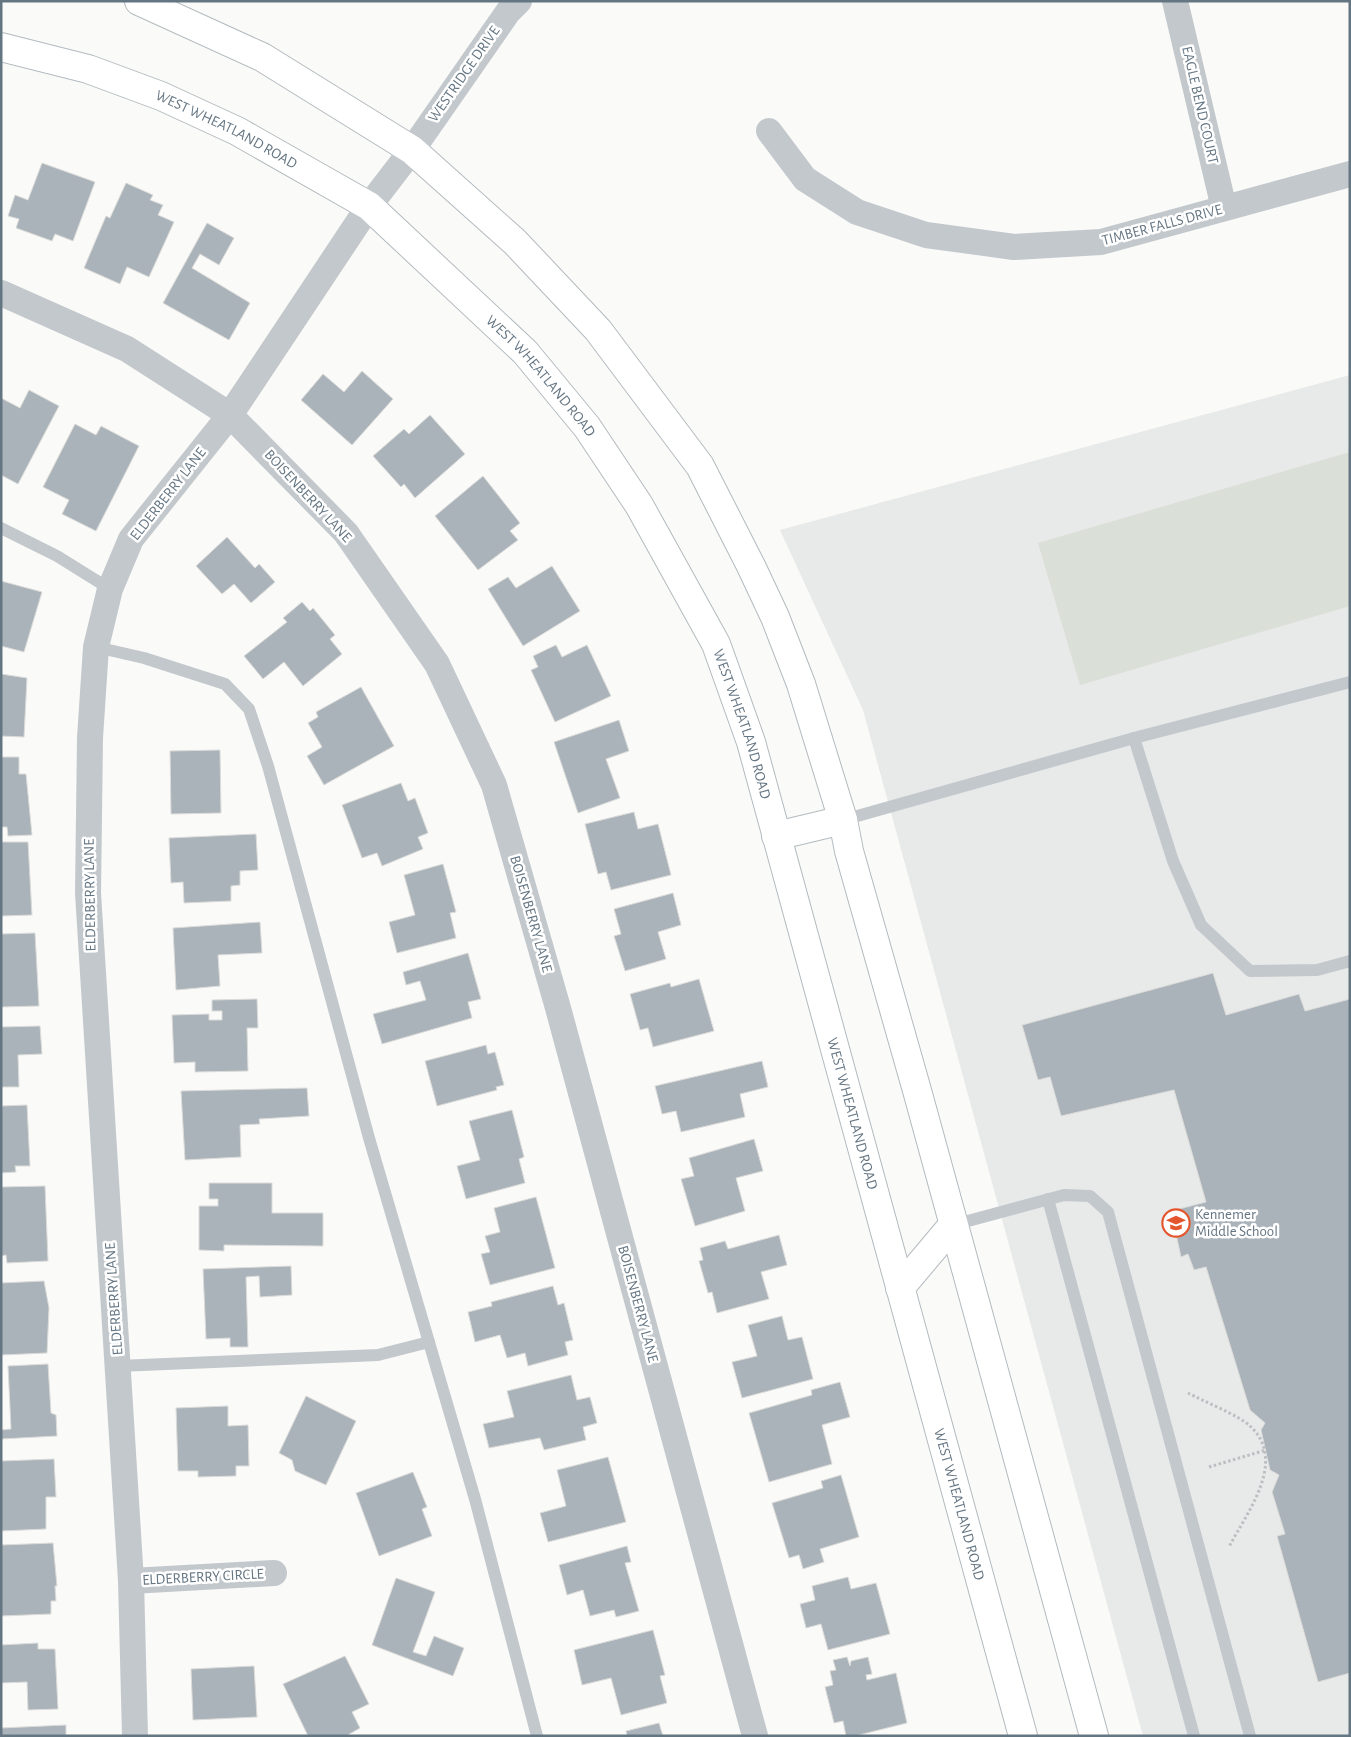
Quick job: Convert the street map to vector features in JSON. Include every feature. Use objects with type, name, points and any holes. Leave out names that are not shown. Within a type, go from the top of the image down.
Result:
[{"type":"main road","points":[[139,1],[262,58],[412,150],[515,242],[598,330],[700,466],[775,617],[801,684],[843,820],[849,851],[954,1224],[1094,1736]]},
{"type":"main road","name":"WEST WHEATLAND ROAD","points":[[1,47],[88,69],[161,96],[237,131],[369,206],[525,352],[587,427],[639,505],[716,644],[751,742],[1024,1736]]},
{"type":"main road","points":[[776,836],[843,820]]},
{"type":"main road","points":[[900,1288],[954,1224]]},
{"type":"street","name":"WESTRIDGE DRIVE","points":[[412,150],[508,12],[519,1]]},
{"type":"street","name":"EAGLE BEND COURT","points":[[1175,1],[1224,208]]},
{"type":"street","name":"TIMBER FALLS DRIVE","points":[[769,131],[805,179],[858,212],[926,235],[1014,247],[1101,242],[1350,174]]},
{"type":"street","name":"ELDERBERRY LANE","points":[[136,1736],[131,1581],[88,893],[90,738],[96,647],[110,589],[131,539],[230,415],[369,206],[412,150]]},
{"type":"street","name":"BOISENBERRY LANE","points":[[1,293],[127,350],[230,415],[346,533],[437,664],[494,785],[561,1018],[755,1736]]},
{"type":"street","name":"ELDERBERRY CIRCLE","points":[[131,1581],[274,1573]]},
{"type":"lane","points":[[1,528],[57,556],[110,589]]},
{"type":"lane","points":[[96,647],[144,658],[225,684],[249,709],[268,766],[369,1138],[475,1498],[537,1736]]},
{"type":"lane","points":[[843,820],[1134,738],[1350,682]]},
{"type":"lane","points":[[1134,738],[1173,861],[1201,925],[1250,971],[1317,970],[1350,961]]},
{"type":"lane","points":[[954,1224],[1064,1195],[1090,1196],[1108,1212],[1250,1736]]},
{"type":"lane","points":[[1048,1199],[1194,1736]]},
{"type":"lane","points":[[118,1366],[378,1355],[429,1342]]},
{"type":"path","points":[[1188,1393],[1250,1426],[1266,1450],[1266,1477],[1229,1547]]},
{"type":"path","points":[[1209,1467],[1266,1450]]},
{"type":"shaded area","name":"Kennemer Middle School","points":[[1350,375],[1350,1736],[1143,1736],[863,710],[780,530]]},
{"type":"shaded area","points":[[1350,452],[1350,606],[1080,685],[1038,543]]},
{"type":"building","points":[[42,163],[95,182],[73,241],[55,234],[52,241],[16,228],[19,219],[8,216],[15,195],[28,200]]},
{"type":"building","points":[[126,183],[153,195],[150,200],[163,205],[158,215],[174,222],[149,277],[127,267],[120,284],[84,268],[106,216],[110,218]]},
{"type":"building","points":[[207,223],[234,238],[219,265],[200,254],[192,268],[250,303],[229,340],[163,303]]},
{"type":"building","points":[[362,371],[393,399],[352,445],[301,400],[323,374],[344,392]]},
{"type":"building","points":[[29,390],[59,406],[18,484],[1,475],[1,398],[20,408]]},
{"type":"building","points":[[430,415],[465,454],[415,498],[404,484],[401,487],[373,456],[404,429],[409,434]]},
{"type":"building","points":[[75,424],[96,435],[101,426],[139,446],[96,531],[62,514],[69,500],[43,487]]},
{"type":"building","points":[[483,476],[520,523],[510,531],[518,540],[478,570],[435,516]]},
{"type":"building","points":[[227,537],[255,568],[259,564],[275,582],[251,603],[234,584],[222,594],[196,566]]},
{"type":"building","points":[[552,566],[580,611],[523,646],[488,589],[508,577],[516,588]]},
{"type":"building","points":[[1,581],[42,592],[24,652],[1,646]]},
{"type":"building","points":[[302,602],[310,611],[313,608],[335,635],[330,639],[342,654],[303,686],[284,662],[263,679],[244,656],[287,622],[283,618]]},
{"type":"building","points":[[556,645],[562,657],[587,645],[611,696],[555,722],[531,670],[538,667],[533,656]]},
{"type":"building","points":[[1,674],[27,678],[24,737],[1,736]]},
{"type":"building","points":[[361,687],[394,746],[324,785],[307,756],[322,747],[308,723],[318,717],[316,712]]},
{"type":"building","points":[[619,720],[629,751],[606,759],[620,798],[578,813],[554,742]]},
{"type":"building","points":[[220,750],[221,813],[171,814],[170,751]]},
{"type":"building","points":[[1,757],[19,757],[19,774],[26,774],[32,835],[8,836],[7,827],[1,827]]},
{"type":"building","points":[[401,783],[408,801],[415,798],[428,833],[418,837],[423,849],[382,866],[377,853],[362,858],[342,805]]},
{"type":"building","points":[[634,812],[638,829],[658,824],[671,875],[611,890],[606,872],[598,874],[585,824]]},
{"type":"building","points":[[256,834],[258,870],[240,871],[240,885],[231,886],[231,901],[184,903],[183,882],[171,883],[169,838]]},
{"type":"building","points":[[1,842],[28,842],[32,915],[1,916]]},
{"type":"building","points":[[443,864],[456,912],[450,913],[456,938],[397,953],[389,922],[415,915],[404,875]]},
{"type":"building","points":[[673,893],[681,925],[658,932],[666,959],[625,971],[614,936],[621,934],[614,909]]},
{"type":"building","points":[[260,922],[262,953],[218,955],[220,986],[176,990],[173,928]]},
{"type":"building","points":[[35,933],[39,1006],[1,1007],[1,934]]},
{"type":"building","points":[[468,953],[481,999],[468,1002],[472,1018],[382,1044],[373,1014],[426,1000],[420,981],[406,985],[403,972]]},
{"type":"building","points":[[1213,973],[1226,1015],[1299,994],[1305,1011],[1350,999],[1350,1673],[1318,1682],[1277,1536],[1285,1534],[1272,1492],[1279,1475],[1270,1470],[1261,1430],[1265,1423],[1250,1410],[1206,1267],[1194,1270],[1188,1254],[1181,1257],[1171,1211],[1206,1202],[1174,1090],[1061,1116],[1050,1077],[1038,1080],[1022,1025]]},
{"type":"building","points":[[699,979],[714,1031],[653,1047],[648,1028],[640,1030],[630,994],[670,983],[671,987]]},
{"type":"building","points":[[257,999],[258,1028],[247,1028],[248,1071],[195,1072],[195,1062],[174,1063],[172,1015],[209,1014],[209,1020],[222,1020],[222,1011],[212,1011],[212,1000]]},
{"type":"building","points":[[40,1026],[42,1054],[18,1055],[19,1087],[1,1087],[1,1027]]},
{"type":"building","points":[[486,1045],[488,1054],[495,1052],[504,1085],[496,1087],[497,1090],[437,1106],[425,1061]]},
{"type":"building","points":[[762,1061],[768,1087],[740,1094],[745,1117],[681,1132],[676,1111],[662,1114],[655,1086]]},
{"type":"building","points":[[307,1088],[309,1116],[259,1119],[260,1124],[240,1125],[241,1157],[185,1160],[181,1091]]},
{"type":"building","points":[[27,1105],[30,1166],[15,1166],[16,1172],[1,1173],[1,1106]]},
{"type":"building","points":[[512,1110],[524,1157],[519,1159],[525,1183],[466,1199],[457,1166],[480,1160],[469,1121]]},
{"type":"building","points":[[754,1139],[763,1171],[736,1178],[745,1211],[695,1226],[681,1179],[694,1176],[689,1158]]},
{"type":"building","points":[[209,1183],[272,1183],[272,1213],[323,1213],[323,1246],[224,1245],[224,1251],[199,1250],[199,1206],[218,1206],[218,1199],[209,1199]]},
{"type":"building","points":[[45,1186],[48,1261],[7,1263],[6,1255],[1,1256],[1,1187]]},
{"type":"building","points":[[536,1197],[555,1268],[490,1285],[481,1254],[490,1252],[485,1236],[500,1232],[494,1208]]},
{"type":"building","points":[[779,1235],[787,1265],[761,1272],[769,1299],[717,1313],[712,1292],[708,1293],[699,1261],[703,1260],[700,1248],[725,1241],[728,1249]]},
{"type":"building","points":[[291,1266],[292,1295],[260,1297],[259,1276],[246,1277],[248,1347],[230,1347],[230,1338],[206,1339],[203,1269]]},
{"type":"building","points":[[44,1281],[49,1308],[47,1353],[1,1355],[1,1283]]},
{"type":"building","points":[[553,1286],[558,1305],[564,1303],[573,1340],[565,1342],[568,1355],[528,1366],[525,1353],[507,1358],[500,1335],[475,1342],[468,1312],[492,1306],[491,1302]]},
{"type":"building","points":[[782,1316],[788,1340],[802,1337],[813,1379],[742,1398],[732,1362],[757,1356],[748,1325]]},
{"type":"building","points":[[48,1364],[51,1413],[56,1415],[57,1436],[1,1439],[1,1430],[11,1429],[8,1366]]},
{"type":"building","points":[[571,1375],[577,1400],[590,1397],[597,1423],[583,1427],[586,1440],[544,1450],[540,1438],[489,1448],[483,1424],[514,1417],[507,1391]]},
{"type":"building","points":[[840,1382],[850,1417],[822,1425],[832,1464],[769,1482],[749,1413],[812,1395],[811,1390]]},
{"type":"building","points":[[306,1396],[356,1421],[326,1485],[295,1471],[292,1460],[279,1453]]},
{"type":"building","points":[[228,1406],[228,1426],[248,1425],[249,1466],[236,1466],[236,1476],[198,1477],[198,1471],[178,1471],[176,1408]]},
{"type":"building","points":[[608,1457],[626,1522],[548,1542],[540,1513],[566,1506],[557,1470]]},
{"type":"building","points":[[54,1459],[56,1497],[46,1497],[46,1529],[1,1531],[1,1461]]},
{"type":"building","points":[[413,1472],[427,1507],[422,1509],[432,1536],[379,1556],[356,1493]]},
{"type":"building","points":[[841,1475],[859,1537],[820,1549],[824,1562],[803,1569],[799,1555],[789,1558],[772,1503],[823,1488],[821,1481]]},
{"type":"building","points":[[53,1543],[57,1586],[55,1586],[56,1601],[51,1601],[51,1614],[1,1616],[1,1545]]},
{"type":"building","points":[[627,1546],[631,1562],[625,1563],[639,1611],[616,1617],[614,1610],[590,1616],[583,1590],[567,1595],[559,1565]]},
{"type":"building","points":[[848,1577],[851,1589],[876,1583],[890,1634],[828,1650],[821,1624],[806,1628],[800,1604],[815,1600],[812,1586]]},
{"type":"building","points":[[396,1578],[435,1592],[413,1652],[426,1656],[434,1636],[464,1648],[453,1676],[372,1645]]},
{"type":"building","points":[[653,1630],[665,1675],[660,1676],[667,1703],[621,1715],[611,1678],[582,1685],[574,1650]]},
{"type":"building","points":[[38,1643],[38,1649],[55,1649],[58,1709],[28,1710],[27,1682],[1,1683],[1,1645]]},
{"type":"building","points":[[345,1656],[369,1704],[352,1712],[360,1728],[346,1736],[308,1736],[283,1684]]},
{"type":"building","points":[[847,1657],[850,1666],[851,1661],[868,1657],[872,1674],[866,1675],[867,1680],[896,1673],[907,1723],[855,1736],[846,1736],[843,1721],[834,1723],[825,1687],[833,1685],[830,1671],[836,1670],[833,1660]]},
{"type":"building","points":[[254,1666],[257,1717],[193,1720],[191,1669]]},
{"type":"building","points":[[659,1723],[663,1736],[627,1736],[626,1731]]},
{"type":"building","points":[[66,1725],[66,1736],[1,1736],[1,1728]]},
{"type":"place","name":"Kennemer Middle School","points":[[1176,1223]]}]
